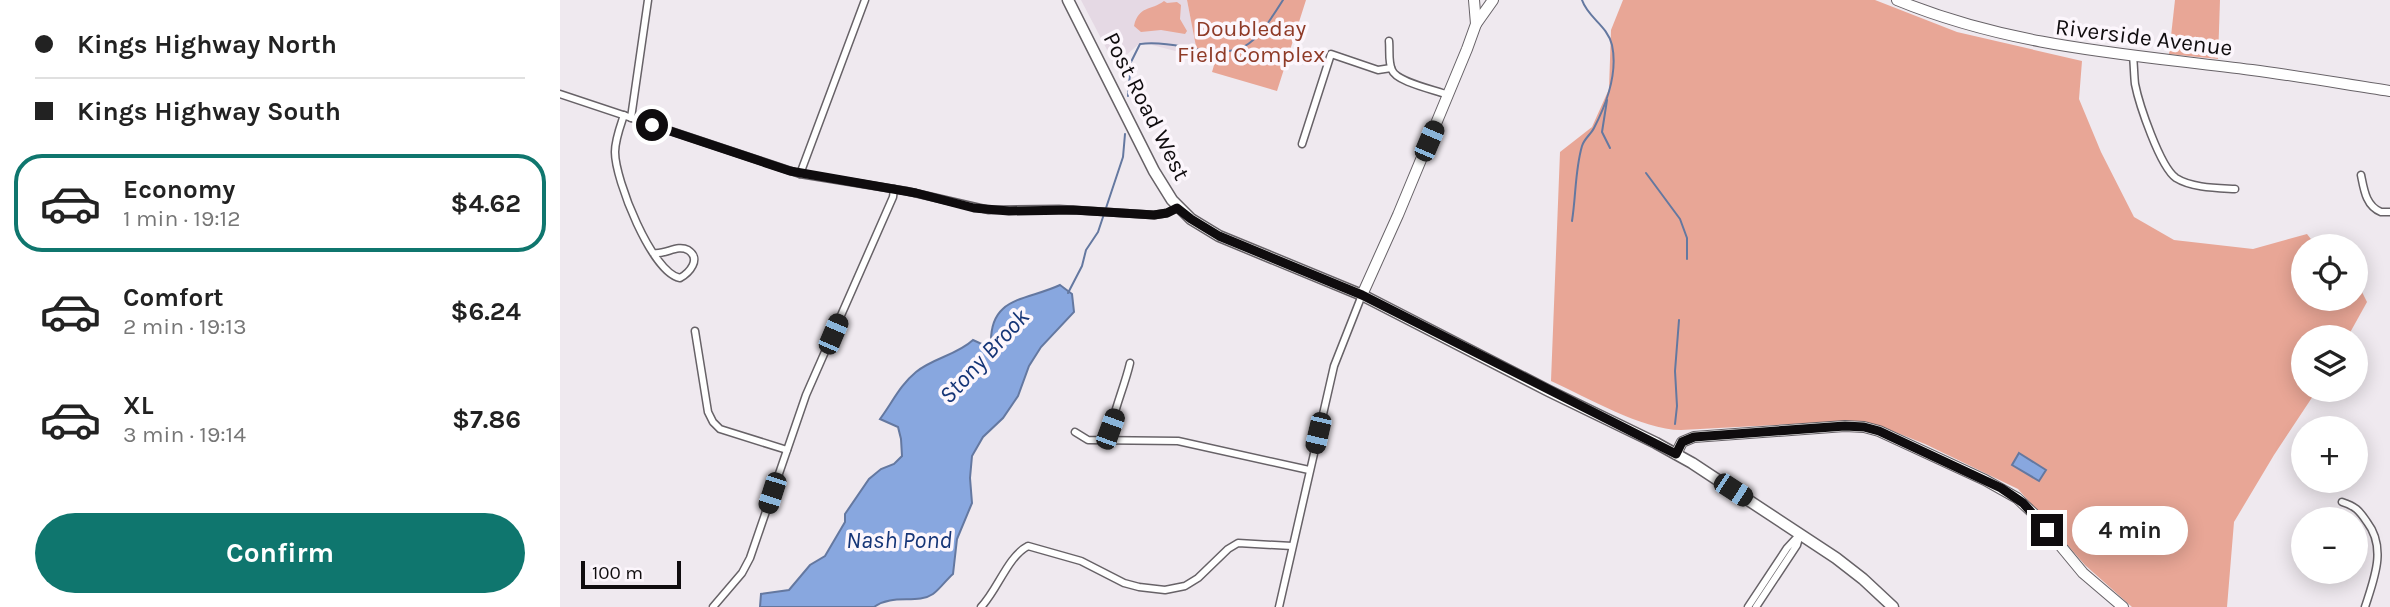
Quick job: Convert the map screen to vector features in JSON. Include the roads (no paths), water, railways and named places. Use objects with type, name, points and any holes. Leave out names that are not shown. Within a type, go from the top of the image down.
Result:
[{"type":"main road","name":"Post Road West","points":[[1068,0],[1154,171],[1177,208],[1191,219],[1219,236],[1362,295],[1676,454],[1800,534],[1863,579],[1893,607]]},
{"type":"street","points":[[631,118],[648,0]]},
{"type":"street","points":[[800,174],[865,0]]},
{"type":"street","points":[[1474,0],[1476,24]]},
{"type":"street","points":[[1480,0],[1493,0]]},
{"type":"street","points":[[1279,607],[1337,355],[1476,24],[1493,0]]},
{"type":"street","name":"Riverside Avenue","points":[[1903,1],[1944,18],[2016,38],[2133,57],[2253,70],[2390,91]]},
{"type":"street","points":[[1389,41],[1394,74],[1448,95]]},
{"type":"street","points":[[1302,144],[1331,54],[1378,70],[1391,68]]},
{"type":"street","points":[[2133,57],[2135,85],[2146,121],[2168,168],[2175,177],[2193,184],[2235,189]]},
{"type":"street","points":[[560,93],[800,174],[894,189],[989,210],[1160,214],[1177,208]]},
{"type":"street","points":[[624,116],[616,141],[616,167],[634,219],[653,253],[673,277],[680,278],[691,270],[694,262],[692,254],[686,249],[678,248],[663,254],[653,253]]},
{"type":"street","points":[[2361,176],[2370,204],[2381,212],[2390,212]]},
{"type":"street","points":[[713,607],[738,578],[750,558],[806,395],[893,197],[894,189]]},
{"type":"street","points":[[695,331],[708,412],[713,422],[720,429],[787,450]]},
{"type":"street","points":[[1109,440],[1130,363]]},
{"type":"street","points":[[1676,454],[1682,442],[1694,437],[1845,426],[1876,430],[2017,498],[2035,515],[2083,573],[2123,607]]},
{"type":"street","points":[[1075,432],[1088,440],[1178,441],[1309,470]]},
{"type":"street","points":[[2342,502],[2357,507],[2371,526],[2378,545],[2376,569],[2365,607]]},
{"type":"street","points":[[1748,607],[1787,548],[1800,534]]},
{"type":"street","points":[[1756,607],[1797,545],[1800,534]]},
{"type":"street","points":[[981,607],[995,591],[1019,552],[1028,546],[1082,561],[1124,583],[1165,590],[1194,581],[1238,543],[1292,546]]},
{"type":"water","name":"Nash Pond","points":[[1060,285],[1072,294],[1074,312],[1041,347],[1029,366],[1018,396],[1003,418],[983,437],[972,456],[972,503],[957,539],[953,574],[936,592],[927,597],[889,601],[874,607],[760,607],[761,594],[789,590],[810,565],[825,556],[845,522],[845,514],[869,479],[902,456],[898,427],[880,419],[910,377],[973,340],[986,346],[991,345],[996,317],[1003,309],[1023,298]]},
{"type":"water","points":[[2019,453],[2046,470],[2039,481],[2012,465]]},
{"type":"waterway","name":"Stony Brook","points":[[1128,96],[1131,62],[1140,44],[1162,44],[1220,52],[1234,50],[1254,40],[1283,0]]},
{"type":"waterway","points":[[1572,221],[1582,146],[1603,108],[1614,66],[1610,38],[1582,0]]},
{"type":"waterway","points":[[1607,100],[1602,132],[1610,148]]},
{"type":"waterway","name":"Stony Brook","points":[[1068,293],[1082,266],[1086,250],[1098,232],[1123,157],[1125,134]]},
{"type":"waterway","points":[[1646,173],[1680,219],[1687,238],[1687,259]]},
{"type":"waterway","points":[[1675,424],[1679,320]]},
{"type":"park label","name":"Doubleday Field Complex","points":[[1251,41]]}]
